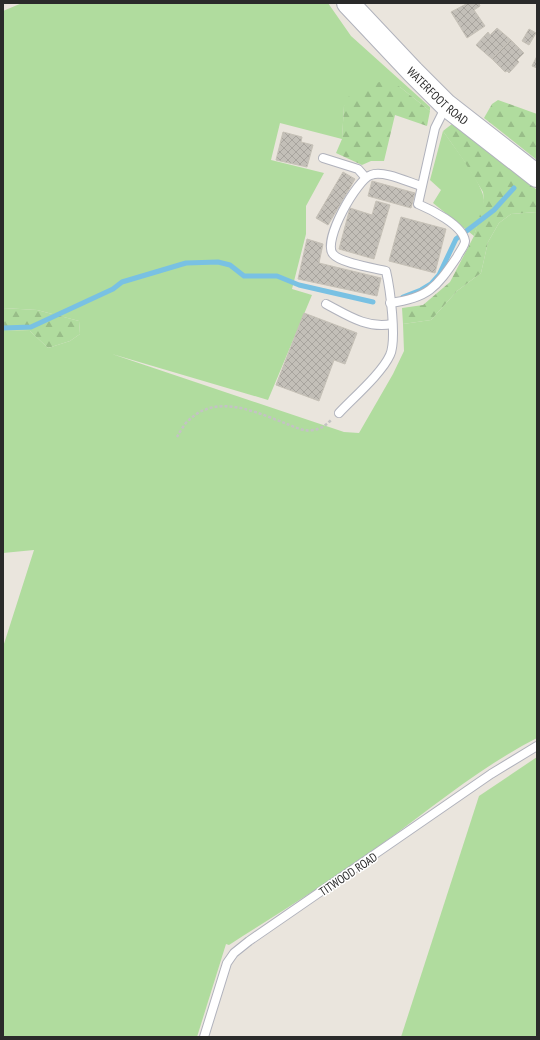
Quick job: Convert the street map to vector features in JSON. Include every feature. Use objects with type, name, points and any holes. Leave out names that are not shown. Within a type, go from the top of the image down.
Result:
[{"type":"street","name":"WATERFOOT ROAD","points":[[348,3],[403,62],[446,105],[537,176]]},
{"type":"lane","points":[[390,303],[407,301],[425,295],[444,276],[464,245],[464,237],[449,220],[440,214],[418,204],[435,128],[446,105]]},
{"type":"lane","points":[[323,158],[358,169],[365,177]]},
{"type":"lane","points":[[339,413],[368,382],[390,355],[393,332],[389,282],[386,271],[340,259],[333,254],[331,249],[338,220],[365,177],[377,173],[421,186]]},
{"type":"lane","points":[[326,304],[364,324],[381,326],[392,324]]},
{"type":"lane","name":"TITWOOD ROAD","points":[[204,1037],[227,963],[234,953],[249,941],[491,774],[537,746]]},
{"type":"path","points":[[176,437],[189,420],[205,409],[224,405],[258,413],[302,430],[313,431],[322,428],[339,413]]},
{"type":"green space","points":[[22,3],[328,3],[351,36],[430,107],[430,111],[400,87],[344,106],[342,139],[280,123],[271,160],[324,173],[306,206],[306,234],[292,289],[312,295],[268,400],[112,354],[344,432],[359,433],[393,374],[404,351],[403,324],[431,320],[457,291],[481,273],[488,242],[499,223],[511,214],[537,212],[537,738],[515,750],[451,792],[352,865],[229,945],[226,944],[197,1037],[3,1037],[3,647],[34,550],[3,553],[3,330],[30,331],[48,348],[70,341],[80,334],[79,321],[37,310],[3,308],[3,11]]},
{"type":"green space","points":[[385,80],[400,87],[430,111],[427,126],[395,115],[384,161],[371,161],[362,165],[336,153],[342,139],[344,106],[351,92]]},
{"type":"green space","points":[[498,100],[537,114],[537,160],[484,118],[492,104]]},
{"type":"green space","points":[[452,124],[537,190],[537,212],[511,214],[499,223],[488,242],[481,273],[457,291],[431,320],[403,324],[402,308],[423,305],[450,282],[474,236],[484,200],[483,192],[443,131]]},
{"type":"green space","points":[[443,131],[473,175],[483,193],[483,209],[474,236],[433,203],[441,190],[430,180]]},
{"type":"green space","points":[[3,308],[37,310],[79,321],[80,334],[70,341],[48,348],[30,331],[3,330]]},
{"type":"green space","points":[[537,757],[537,1037],[401,1037],[479,796]]},
{"type":"building","points":[[468,3],[479,3],[480,6],[474,10],[485,26],[467,38],[451,12]]},
{"type":"building","points":[[497,28],[511,40],[492,59],[476,45],[488,32],[490,35]]},
{"type":"building","points":[[529,29],[536,33],[529,45],[522,41]]},
{"type":"building","points":[[511,40],[524,53],[517,60],[519,62],[509,73],[507,71],[505,72],[492,59]]},
{"type":"building","points":[[537,56],[537,68],[532,66]]},
{"type":"building","points":[[283,132],[302,137],[301,142],[313,145],[307,167],[276,160]]},
{"type":"building","points":[[343,172],[355,179],[328,225],[316,218]]},
{"type":"building","points":[[372,181],[415,193],[411,208],[368,196]]},
{"type":"building","points":[[376,201],[390,205],[374,259],[339,249],[350,208],[372,215]]},
{"type":"building","points":[[401,217],[446,229],[435,273],[389,261]]},
{"type":"building","points":[[307,239],[323,244],[319,263],[381,278],[377,296],[298,279]]},
{"type":"building","points":[[304,313],[357,333],[345,364],[334,360],[319,401],[276,385]]},
{"type":"waterway","points":[[403,297],[421,290],[431,284],[439,275],[456,239],[494,210],[514,188]]},
{"type":"waterway","points":[[3,328],[31,327],[113,289],[122,282],[186,263],[218,262],[230,265],[244,276],[277,276],[299,285],[373,302]]}]
